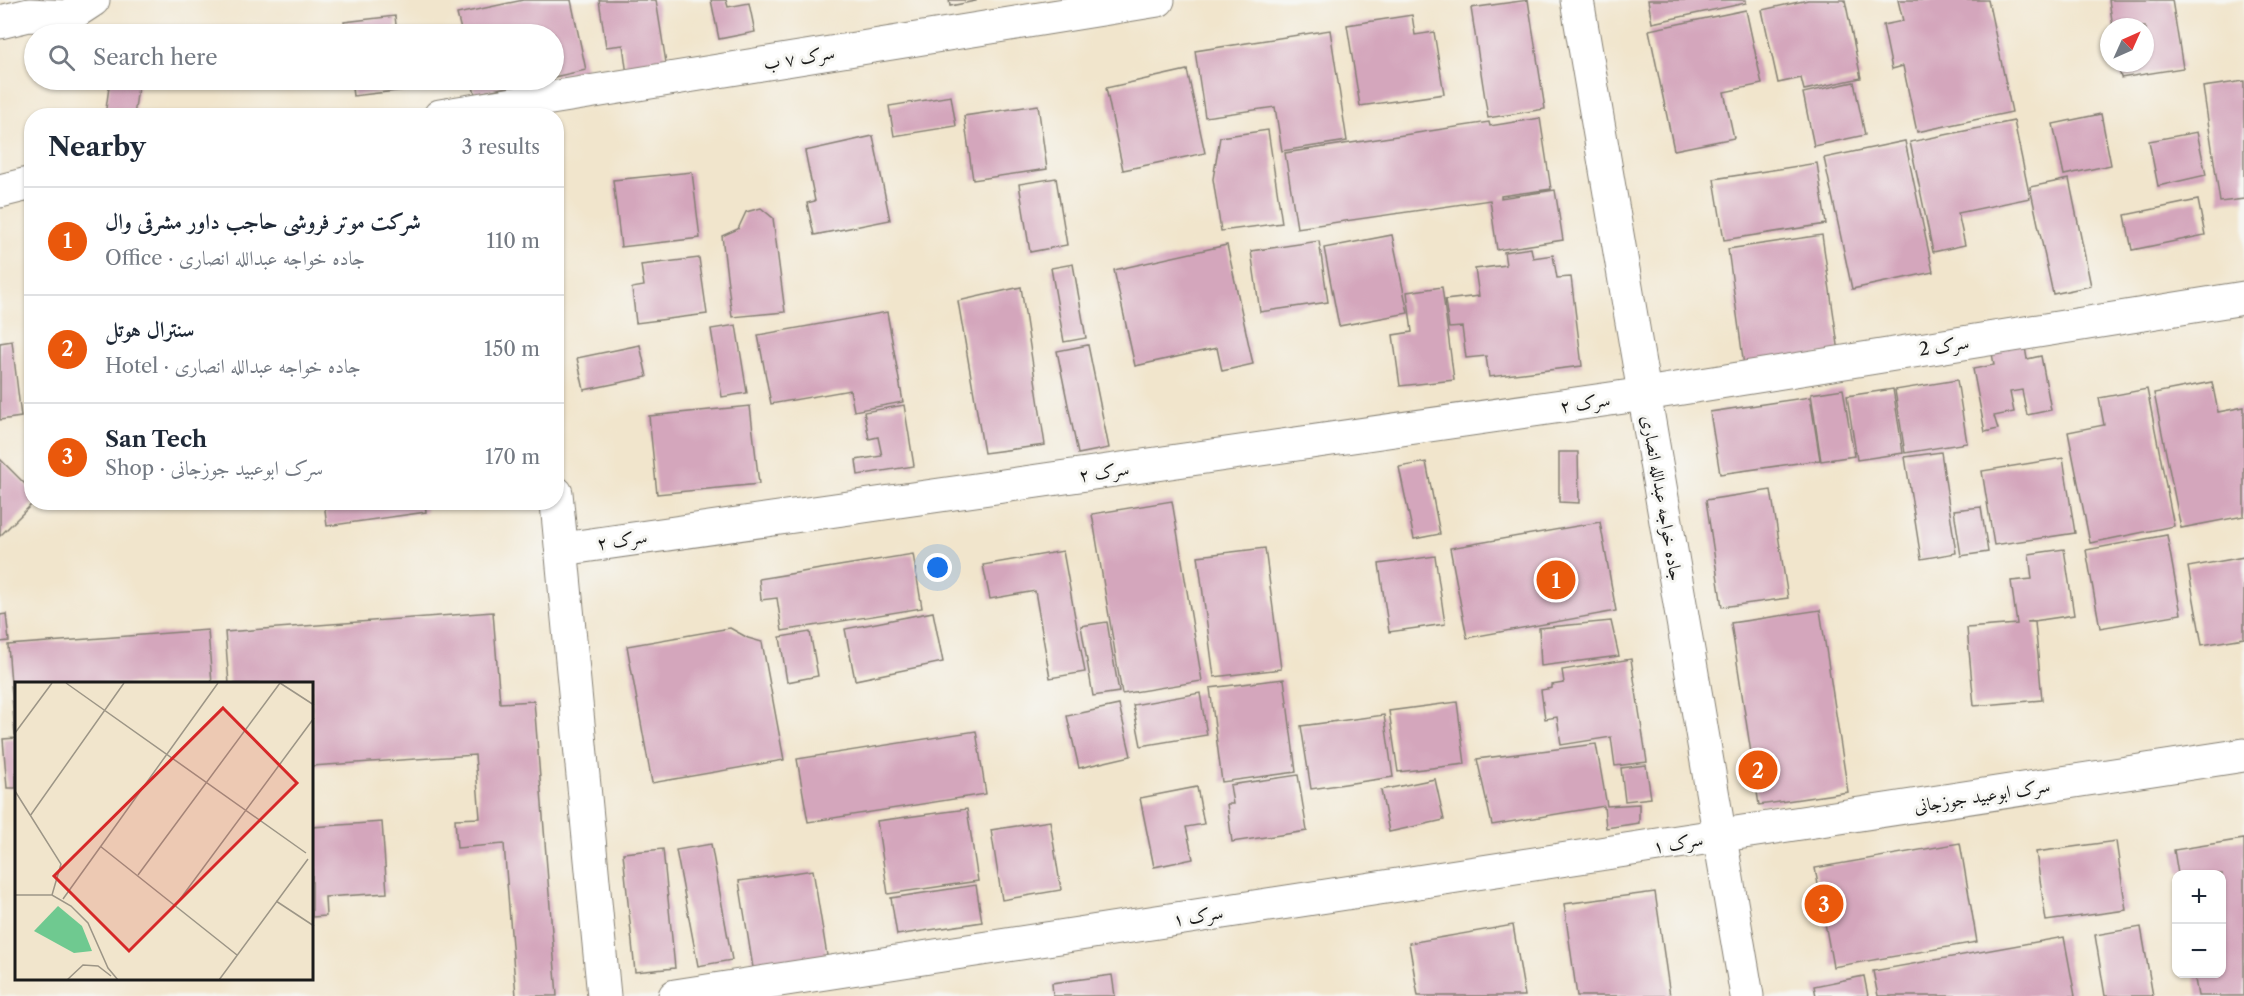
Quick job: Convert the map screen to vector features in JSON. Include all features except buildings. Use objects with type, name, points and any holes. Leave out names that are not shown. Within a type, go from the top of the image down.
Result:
[{"type":"street","points":[[0,22],[29,15],[67,17],[93,0]]},
{"type":"street","name":"سرک ۷ ب","points":[[520,108],[1158,0]]},
{"type":"street","name":"جاده خواجه عبدالله انصاری","points":[[1577,0],[1747,996]]},
{"type":"street","points":[[0,191],[24,185]]},
{"type":"street","name":"سرک 2","points":[[1645,394],[2244,298]]},
{"type":"street","name":"سرک ۲","points":[[563,549],[1645,394]]},
{"type":"street","points":[[558,510],[604,996]]},
{"type":"street","name":"سرک ابوعبید جوزجانی","points":[[1720,836],[2244,755]]},
{"type":"street","name":"سرک ۱","points":[[675,996],[1720,836]]},
{"type":"place","name":"شرکت موتر فروشی حاجب داور مشرقی وال","points":[[1556,580]]},
{"type":"place","name":"سنترال هوتل","points":[[1758,770]]},
{"type":"place","name":"San Tech","points":[[1824,904]]}]
